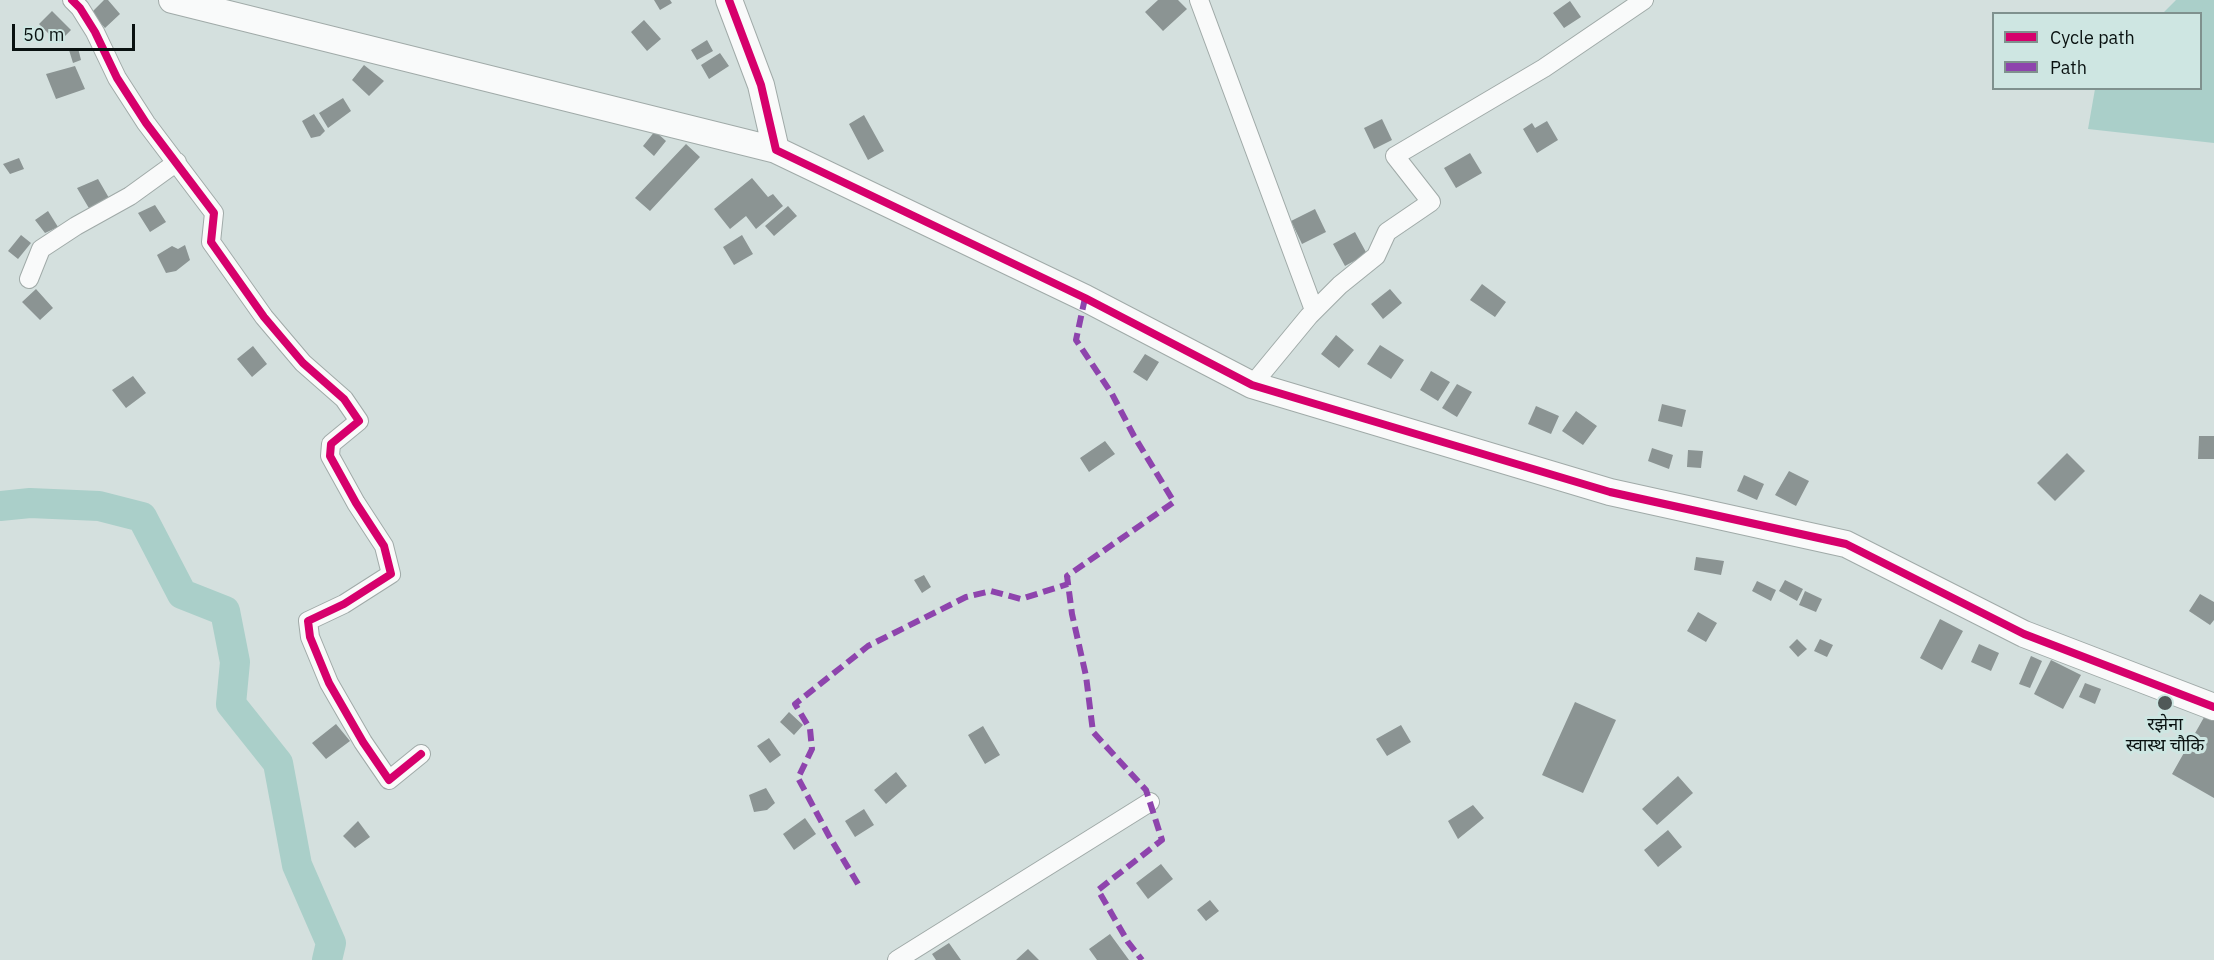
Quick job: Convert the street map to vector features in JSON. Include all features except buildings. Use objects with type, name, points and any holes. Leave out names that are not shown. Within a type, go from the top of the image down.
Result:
[{"type":"street","points":[[72,0],[80,8],[117,78],[146,123],[214,213],[211,242],[264,317],[303,363],[344,399],[359,421],[331,444],[330,456],[356,503],[384,546],[391,574],[344,604],[308,621],[310,637],[328,683],[389,780],[421,754]]},
{"type":"street","points":[[172,0],[776,150],[1085,298],[1252,385],[1610,492],[1846,544],[2024,634],[2214,707]]},
{"type":"street","points":[[729,0],[761,85],[776,150]]},
{"type":"street","points":[[1199,0],[1314,310]]},
{"type":"street","points":[[1252,385],[1314,310],[1376,256],[1386,232],[1431,202],[1395,156],[1544,68],[1644,0]]},
{"type":"street","points":[[29,279],[41,249],[76,226],[130,196],[177,162]]},
{"type":"street","points":[[897,960],[1150,802]]},
{"type":"shaded area","points":[[2176,0],[2214,0],[2214,143],[2088,129],[2095,90],[2202,90],[2202,12],[2164,12]]},
{"type":"waterway","points":[[0,506],[30,503],[99,506],[142,517],[182,594],[225,611],[235,662],[231,704],[278,763],[297,865],[331,943],[327,960]]},
{"type":"marked path","points":[[1085,298],[1076,340],[1112,394],[1134,436],[1174,502],[1067,576],[1072,614],[1086,676],[1093,732],[1146,790],[1162,840],[1098,890],[1128,942],[1142,960]]},
{"type":"marked path","points":[[858,884],[798,778],[812,749],[810,729],[795,704],[868,646],[966,597],[991,591],[1021,599],[1068,584]]},
{"type":"cycle path","points":[[72,0],[80,8],[95,32],[117,78],[146,123],[214,213],[211,242],[264,317],[303,363],[344,399],[359,421],[331,444],[330,456],[356,503],[384,546],[391,574],[344,604],[308,621],[310,637],[329,683],[363,742],[389,780],[421,754]]},
{"type":"cycle path","points":[[729,0],[761,85],[776,150],[1085,298],[1252,385],[1610,492],[1846,544],[2024,634],[2214,707]]},
{"type":"place","name":"रझेना स्वास्थ चौकि","points":[[2165,703]]}]
